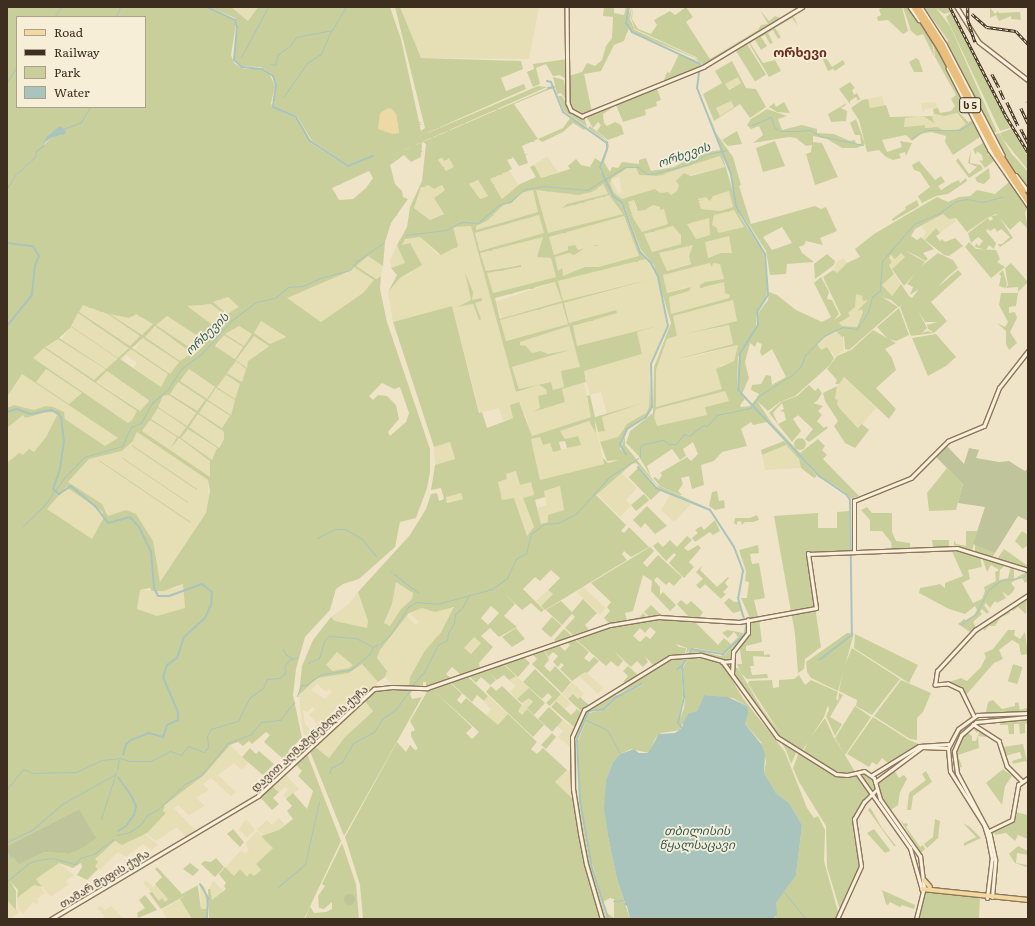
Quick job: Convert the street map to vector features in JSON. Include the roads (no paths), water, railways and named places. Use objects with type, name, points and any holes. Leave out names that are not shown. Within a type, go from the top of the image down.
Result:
[{"type":"highway","name":"ს 5","points":[[918,7],[952,63],[997,150],[1028,196]]},
{"type":"highway","name":"ს 5","points":[[913,8],[920,15],[1012,180],[1028,201]]},
{"type":"highway","points":[[923,9],[932,28]]},
{"type":"highway","points":[[951,55],[952,63]]},
{"type":"highway","points":[[965,96],[966,104]]},
{"type":"highway","points":[[976,123],[984,132]]},
{"type":"highway","points":[[994,139],[997,150]]},
{"type":"highway","points":[[1007,177],[1012,180]]},
{"type":"main road","points":[[602,919],[586,864],[580,833],[573,783],[572,737],[580,715],[586,709],[647,674],[670,657],[689,655],[708,656],[722,662],[777,737],[834,773],[846,775],[864,771]]},
{"type":"main road","points":[[992,719],[993,714]]},
{"type":"main road","points":[[987,897],[995,860],[989,831],[950,769],[948,746],[954,734],[962,725],[974,717],[993,714],[1027,715]]},
{"type":"main road","points":[[990,838],[955,767],[954,751],[960,737],[974,724],[992,719],[1027,715]]},
{"type":"main road","points":[[962,725],[962,728],[966,730]]},
{"type":"main road","points":[[954,734],[958,733],[960,737]]},
{"type":"main road","points":[[871,776],[919,746],[948,746]]},
{"type":"main road","points":[[875,782],[922,747],[948,746]]},
{"type":"main road","points":[[950,769],[955,767]]},
{"type":"main road","points":[[950,769],[955,767]]},
{"type":"main road","points":[[864,771],[871,776],[875,782],[880,799],[922,865],[924,880],[916,919]]},
{"type":"main road","points":[[861,778],[861,773],[864,771]]},
{"type":"main road","points":[[857,773],[910,844],[923,889]]},
{"type":"main road","points":[[837,919],[861,866],[854,819],[872,793],[877,789]]},
{"type":"main road","points":[[916,866],[922,865]]},
{"type":"main road","points":[[924,880],[927,885],[934,889]]},
{"type":"main road","points":[[990,888],[992,897]]},
{"type":"main road","points":[[923,889],[934,889],[1006,900],[1028,901]]},
{"type":"main road","points":[[923,889],[1006,900]]},
{"type":"street","points":[[567,7],[568,103],[570,110],[579,116],[616,104],[701,68],[802,7]]},
{"type":"street","points":[[958,7],[979,42],[1028,80]]},
{"type":"street","points":[[913,8],[938,49],[976,123],[1007,177],[1028,205]]},
{"type":"street","points":[[923,9],[951,55],[994,139],[1028,191]]},
{"type":"street","points":[[852,552],[854,501],[911,478],[948,441],[984,426],[999,388],[1028,351]]},
{"type":"street","points":[[732,674],[732,661],[736,647],[748,633],[747,620],[816,608],[808,554],[957,548],[1028,570]]},
{"type":"street","points":[[974,717],[961,690],[948,684],[935,685],[937,671],[971,633],[1028,593]]},
{"type":"street","name":"დავით აღმაშენებლის ქუჩა","points":[[166,851],[258,796],[370,691],[392,687],[427,688],[610,625],[659,617],[747,620]]},
{"type":"street","points":[[722,662],[732,661]]},
{"type":"street","points":[[974,724],[999,741],[1007,766],[1022,781]]},
{"type":"street","points":[[989,831],[1012,820],[1018,788],[1022,781],[1028,778]]},
{"type":"street","name":"თამარ მეფის ქუჩა","points":[[51,919],[166,851]]},
{"type":"water","points":[[60,126],[66,131],[65,134],[51,138],[43,144],[47,136]]},
{"type":"water","name":"თბილისის წყალსაცავი","points":[[704,695],[728,697],[747,706],[748,712],[745,724],[762,745],[765,755],[764,773],[776,793],[789,803],[802,825],[796,875],[776,903],[777,915],[773,919],[630,919],[627,906],[623,904],[625,903],[617,879],[608,836],[604,808],[606,780],[613,762],[620,754],[634,749],[639,753],[648,753],[659,734],[675,733],[681,729],[684,732],[682,728],[684,721],[688,714],[697,711]]},
{"type":"waterway","points":[[55,16],[61,7]]},
{"type":"waterway","points":[[116,16],[120,7]]},
{"type":"waterway","points":[[207,7],[235,20],[237,26],[234,60],[242,67],[262,69],[273,76],[276,85],[273,107],[296,117],[310,141],[348,166],[373,156]]},
{"type":"waterway","points":[[241,57],[268,7]]},
{"type":"waterway","points":[[270,64],[275,65],[278,54],[290,46],[296,37],[332,30],[346,7]]},
{"type":"waterway","points":[[629,7],[626,23],[632,32],[700,64],[697,88],[731,174],[736,206],[765,254],[768,295],[757,312],[758,325],[740,354],[738,390],[819,476],[846,494],[850,500],[852,635],[819,660]]},
{"type":"waterway","points":[[284,96],[307,63],[321,54],[331,31]]},
{"type":"waterway","points":[[7,82],[16,68]]},
{"type":"waterway","points":[[547,81],[551,82],[563,112],[607,143],[607,149],[600,167],[604,177]]},
{"type":"waterway","points":[[548,88],[554,87]]},
{"type":"waterway","points":[[63,129],[81,122],[89,108]]},
{"type":"waterway","name":"ორხევის","points":[[752,125],[771,117],[774,127],[778,130]]},
{"type":"waterway","name":"ორხევის","points":[[912,138],[925,130],[959,130],[973,122]]},
{"type":"waterway","name":"ორხევის","points":[[796,131],[810,130],[820,136],[863,145]]},
{"type":"waterway","name":"ორხევის","points":[[780,131],[795,131]]},
{"type":"waterway","points":[[7,188],[15,175],[35,157],[36,151],[44,145]]},
{"type":"waterway","name":"ორხევის","points":[[405,235],[446,230],[462,222],[478,223],[499,205],[511,201],[525,189],[543,186],[587,190],[625,167],[638,167],[647,174],[656,173],[689,164],[707,154],[727,150]]},
{"type":"waterway","points":[[605,179],[613,196],[622,203],[640,252],[651,263],[658,277],[668,326],[651,364],[652,407],[646,417],[627,429],[620,445],[626,454]]},
{"type":"waterway","points":[[640,457],[640,447],[644,444],[663,440],[669,444],[676,444],[684,434],[689,436],[703,425],[707,426],[717,415],[750,408],[760,395],[792,375],[801,366],[805,355],[825,335],[842,327],[857,329],[868,312],[872,297],[880,290],[882,261],[914,224],[938,214],[956,201],[967,199],[983,202],[1002,197]]},
{"type":"waterway","name":"ორხევის","points":[[23,526],[43,507],[63,479],[84,457],[122,446],[131,427],[141,423],[151,404],[168,389],[181,369],[201,354],[232,320],[256,302],[275,298],[288,287],[303,286],[320,278],[350,270],[357,261],[384,242]]},
{"type":"waterway","points":[[7,243],[33,246],[39,256],[35,265],[32,295],[7,326]]},
{"type":"waterway","points":[[7,412],[17,409],[30,414],[51,410],[58,413],[61,417],[64,441],[60,469],[53,489],[59,494],[71,486],[96,507],[108,523],[130,517],[139,527],[151,552],[154,588],[158,596],[169,596],[202,584],[212,592],[211,605],[205,618],[184,637],[177,658],[167,665],[163,677],[178,712],[178,720],[167,725],[163,737],[149,733],[131,740],[126,744],[123,755]]},
{"type":"waterway","points":[[380,644],[390,635],[408,607],[416,602],[437,604],[492,589],[507,578],[516,559],[526,553],[531,534],[544,524],[558,523],[576,514],[609,477],[638,458]]},
{"type":"waterway","points":[[638,467],[656,488],[710,510],[734,547],[743,571],[738,598],[746,626],[745,634],[723,654],[692,649],[682,666],[684,697],[678,722],[684,732]]},
{"type":"waterway","points":[[317,538],[335,529],[345,529],[362,539],[376,556]]},
{"type":"waterway","points":[[961,624],[976,614],[989,589],[1000,581],[1023,577],[1028,571]]},
{"type":"waterway","points":[[394,574],[418,593]]},
{"type":"waterway","points":[[411,686],[424,672],[438,645],[447,640],[448,633],[454,623],[455,614],[462,608],[469,595]]},
{"type":"waterway","points":[[308,663],[319,658],[325,640],[329,636],[356,638],[373,647],[378,644]]},
{"type":"waterway","points":[[297,696],[301,685],[306,685],[322,674],[350,670],[370,654],[373,647]]},
{"type":"waterway","points":[[283,649],[285,654],[292,658]]},
{"type":"waterway","points":[[7,789],[23,769],[33,773],[76,772],[102,760],[120,758],[130,761],[151,761],[170,751],[181,755],[188,746],[204,752],[208,747],[207,736],[211,729],[238,721],[249,698],[263,688],[267,679],[280,678],[286,672],[284,667],[289,660],[298,657]]},
{"type":"waterway","points":[[677,669],[682,666]]},
{"type":"waterway","points":[[608,918],[592,868],[580,801],[577,739],[589,711],[604,709],[616,697],[642,684]]},
{"type":"waterway","points":[[329,773],[331,768],[342,762],[353,743],[374,732],[382,719],[396,709],[409,691]]},
{"type":"waterway","points":[[117,835],[130,832],[141,824],[147,815],[157,810],[185,784],[201,775],[228,743],[251,734],[261,722],[280,720],[294,702]]},
{"type":"waterway","points":[[586,720],[607,730],[620,753]]},
{"type":"waterway","points":[[117,770],[119,759]]},
{"type":"waterway","points":[[101,819],[116,772]]},
{"type":"waterway","points":[[7,842],[32,830],[62,804],[114,775]]},
{"type":"waterway","points":[[118,777],[132,797],[136,806],[134,815],[126,826],[118,831]]},
{"type":"waterway","points":[[278,887],[305,864],[319,802]]},
{"type":"waterway","points":[[11,878],[29,863],[38,860],[52,858],[75,864],[80,858],[94,854],[114,839]]},
{"type":"waterway","points":[[7,850],[12,858]]},
{"type":"waterway","points":[[200,884],[208,898],[207,919]]},
{"type":"waterway","points":[[784,892],[806,919]]},
{"type":"waterway","points":[[617,901],[624,900]]},
{"type":"railway","points":[[950,7],[1006,116],[1028,152]]},
{"type":"railway","points":[[968,7],[968,20],[975,42]]},
{"type":"railway","points":[[972,14],[987,27],[1016,31],[1028,44]]},
{"type":"railway","points":[[992,74],[999,87]]},
{"type":"railway","points":[[1000,90],[1004,99]]},
{"type":"railway","points":[[1007,102],[1018,126]]},
{"type":"railway","points":[[1021,108],[1028,123]]},
{"type":"railway","points":[[1021,129],[1028,143]]},
{"type":"district","name":"ორხევი","points":[[800,52]]}]
